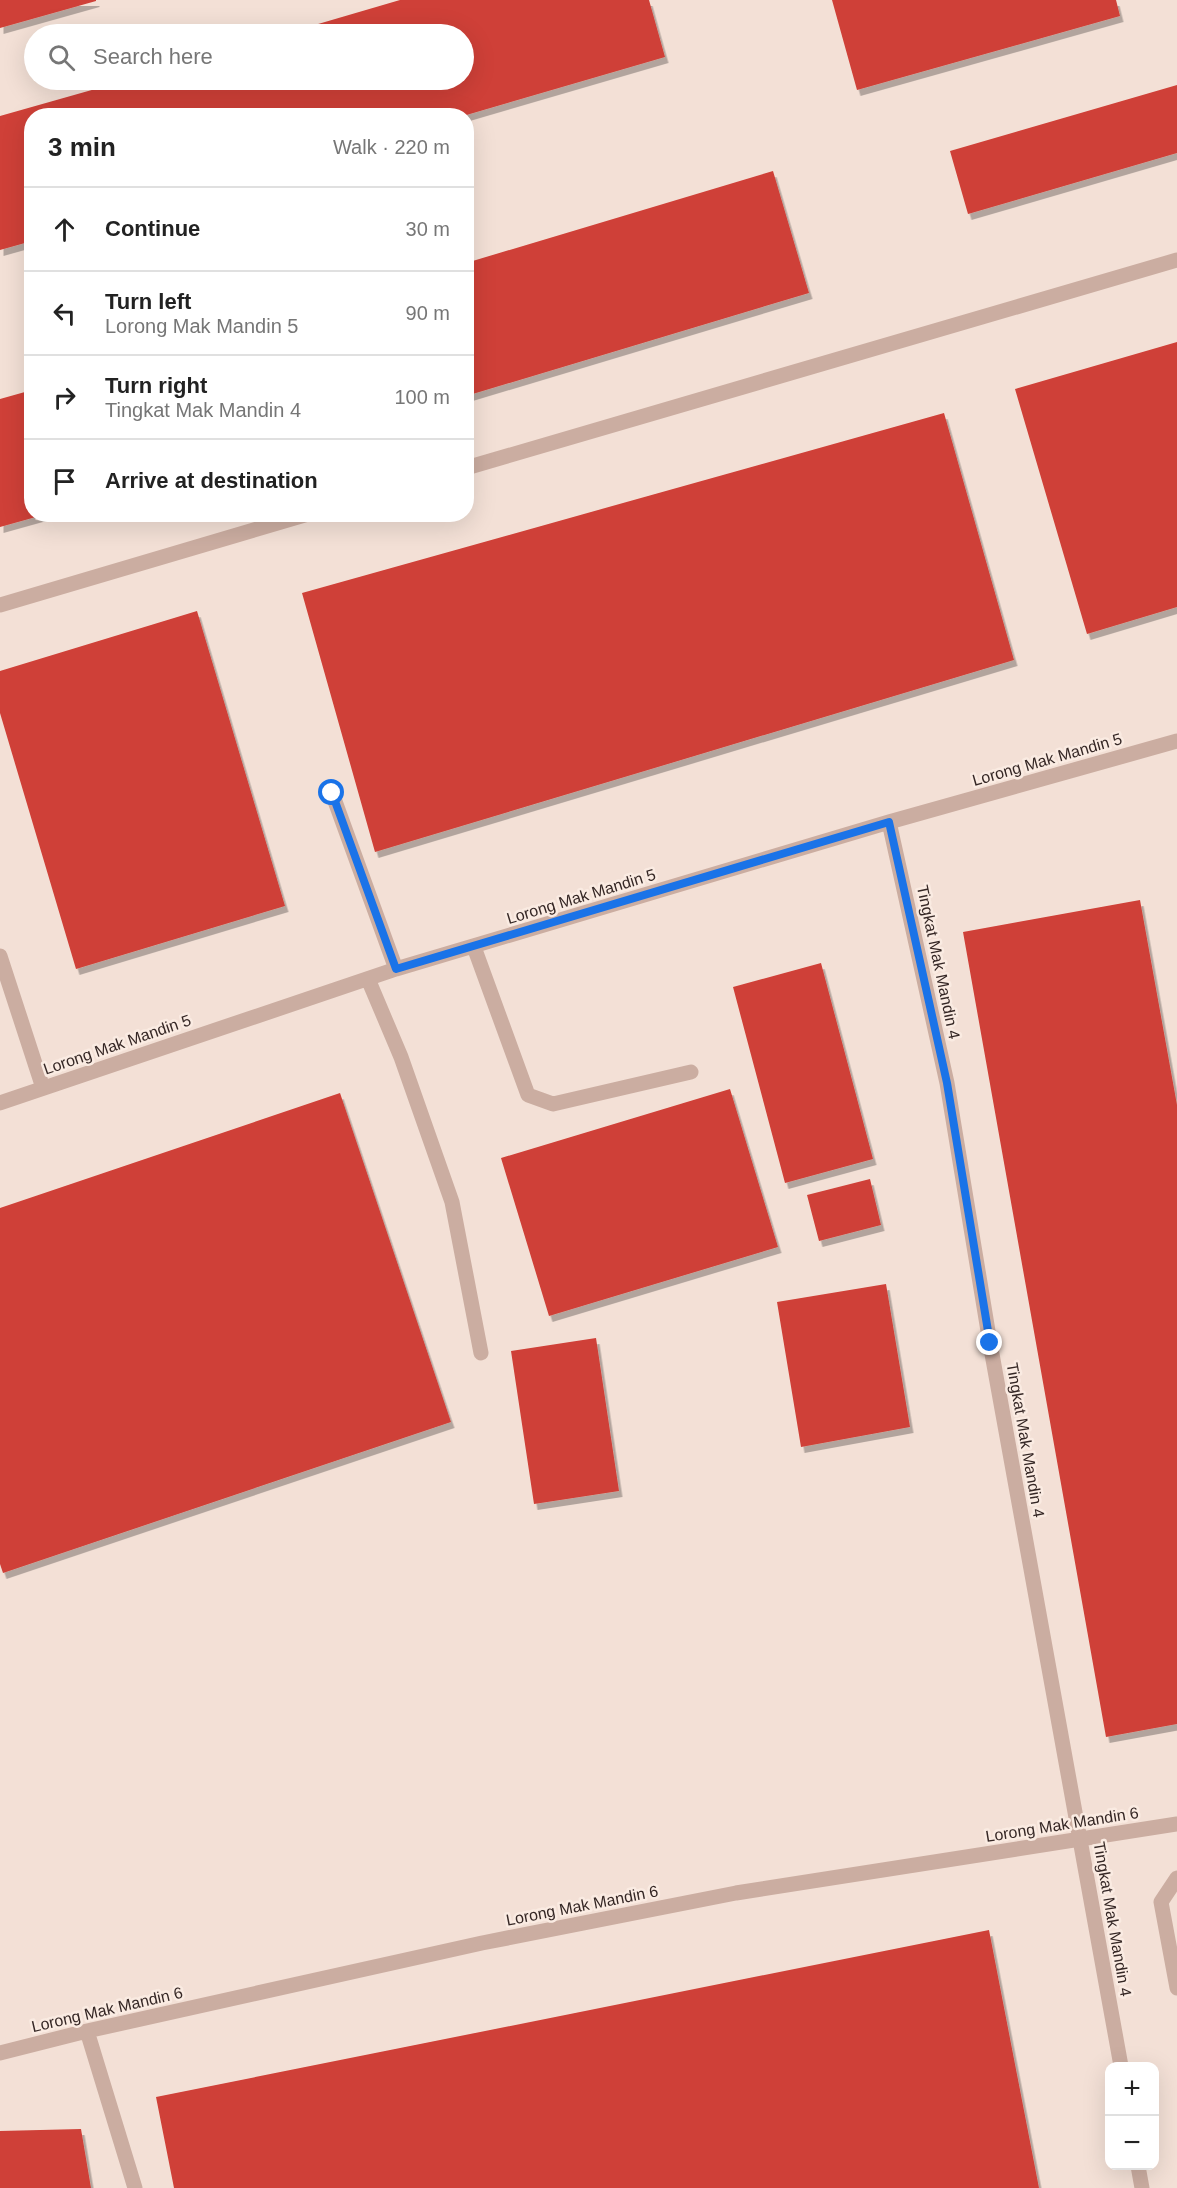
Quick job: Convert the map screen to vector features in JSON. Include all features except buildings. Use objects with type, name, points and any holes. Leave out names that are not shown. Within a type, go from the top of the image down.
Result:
[{"type":"street","points":[[474,466],[1177,260]]},
{"type":"street","points":[[0,605],[281,522]]},
{"type":"street","name":"Lorong Mak Mandin 5","points":[[0,1103],[396,969],[889,822],[1177,741]]},
{"type":"street","points":[[332,793],[396,969]]},
{"type":"street","name":"Tingkat Mak Mandin 4","points":[[889,822],[947,1083],[990,1343],[1120,2062]]},
{"type":"street","points":[[474,946],[528,1095],[553,1104],[691,1072]]},
{"type":"street","points":[[0,956],[43,1088]]},
{"type":"street","points":[[368,979],[401,1058],[452,1202],[481,1353]]},
{"type":"street","name":"Lorong Mak Mandin 6","points":[[0,2053],[87,2031],[482,1943],[736,1893],[1177,1824]]},
{"type":"street","points":[[1177,1878],[1161,1902],[1177,1988]]},
{"type":"street","points":[[87,2031],[135,2188]]},
{"type":"street","points":[[1139,2170],[1142,2188]]},
{"type":"route","points":[[332,793],[387,951],[396,969],[889,822],[947,1083],[990,1343]]}]
